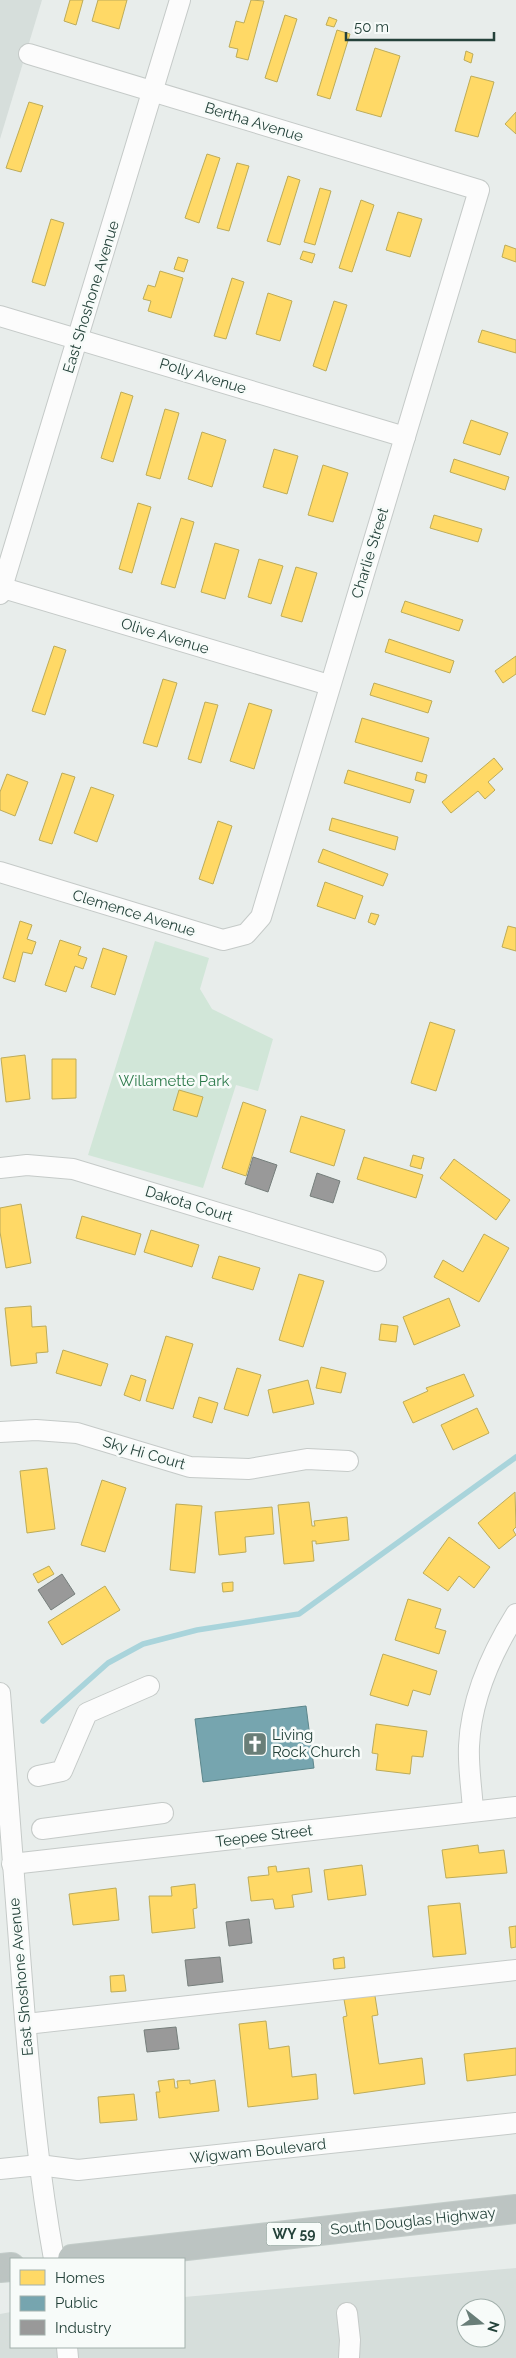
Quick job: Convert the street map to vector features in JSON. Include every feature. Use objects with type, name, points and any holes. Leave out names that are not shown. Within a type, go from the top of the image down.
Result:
[{"type":"highway","name":"South Douglas Highway","points":[[81,2258],[516,2209]]},
{"type":"street","name":"East Shoshone Avenue","points":[[1,590],[180,0]]},
{"type":"street","name":"Bertha Avenue","points":[[29,54],[478,190]]},
{"type":"street","name":"Charlie Street","points":[[260,916],[406,437],[478,190]]},
{"type":"street","name":"Polly Avenue","points":[[0,316],[406,437]]},
{"type":"street","name":"Olive Avenue","points":[[1,590],[329,686]]},
{"type":"street","name":"Clemence Avenue","points":[[0,872],[223,940],[246,934],[260,916]]},
{"type":"street","name":"Dakota Court","points":[[0,1168],[27,1165],[73,1169],[376,1261]]},
{"type":"street","name":"Sky Hi Court","points":[[0,1432],[36,1430],[77,1433],[190,1467],[249,1469],[308,1460],[348,1461]]},
{"type":"street","points":[[473,1811],[469,1746],[478,1692],[498,1642],[516,1614]]},
{"type":"street","points":[[38,1776],[62,1771],[87,1713],[150,1686]]},
{"type":"street","name":"East Shoshone Avenue","points":[[0,1692],[12,1864],[39,2165],[54,2258]]},
{"type":"street","name":"Teepee Street","points":[[12,1864],[516,1807]]},
{"type":"street","points":[[42,1829],[163,1813]]},
{"type":"street","points":[[26,2024],[516,1970]]},
{"type":"street","name":"Wigwam Boulevard","points":[[0,2169],[39,2165],[78,2170],[516,2123]]},
{"type":"street","points":[[347,2313],[350,2340],[349,2358]]},
{"type":"shaded area","points":[[0,0],[42,0],[0,139]]},
{"type":"shaded area","points":[[516,2268],[516,2358],[0,2358],[0,2314],[10,2312],[10,2348],[185,2348],[185,2297]]},
{"type":"green space","name":"Willamette Park","points":[[155,941],[209,958],[200,989],[212,1009],[273,1039],[258,1091],[236,1085],[203,1188],[88,1155]]},
{"type":"building: Homes","points":[[70,0],[83,0],[76,25],[64,21]]},
{"type":"building: Homes","points":[[98,0],[127,0],[119,29],[92,21]]},
{"type":"building: Homes","points":[[251,0],[264,1],[248,60],[236,57],[238,49],[229,47],[236,21],[244,23]]},
{"type":"building: Homes","points":[[285,15],[297,19],[277,82],[265,78]]},
{"type":"building: Homes","points":[[329,17],[337,20],[334,27],[326,25]]},
{"type":"building: Homes","points":[[337,30],[350,34],[330,99],[317,95]]},
{"type":"building: Homes","points":[[375,48],[400,56],[381,117],[356,110]]},
{"type":"building: Homes","points":[[466,51],[473,54],[471,63],[464,60]]},
{"type":"building: Homes","points":[[471,76],[494,82],[478,137],[455,131]]},
{"type":"building: Homes","points":[[29,102],[43,106],[21,172],[6,168]]},
{"type":"building: Homes","points":[[516,112],[516,134],[505,124]]},
{"type":"building: Homes","points":[[207,154],[220,158],[199,223],[185,218]]},
{"type":"building: Homes","points":[[237,163],[249,166],[229,231],[217,228]]},
{"type":"building: Homes","points":[[288,176],[300,180],[280,245],[267,241]]},
{"type":"building: Homes","points":[[320,188],[331,191],[315,245],[304,242]]},
{"type":"building: Homes","points":[[361,200],[374,205],[352,272],[339,268]]},
{"type":"building: Homes","points":[[398,212],[422,219],[410,257],[386,250]]},
{"type":"building: Homes","points":[[51,219],[64,223],[45,286],[32,282]]},
{"type":"building: Homes","points":[[505,245],[516,249],[516,262],[502,257]]},
{"type":"building: Homes","points":[[303,251],[315,254],[312,263],[300,259]]},
{"type":"building: Homes","points":[[178,257],[188,260],[184,272],[174,269]]},
{"type":"building: Homes","points":[[160,271],[183,278],[171,318],[148,311],[151,301],[143,299],[148,285],[155,287]]},
{"type":"building: Homes","points":[[232,278],[244,282],[226,339],[214,336]]},
{"type":"building: Homes","points":[[268,293],[292,301],[280,341],[256,334]]},
{"type":"building: Homes","points":[[334,301],[347,305],[326,371],[313,366]]},
{"type":"building: Homes","points":[[482,330],[516,340],[516,353],[478,342]]},
{"type":"building: Homes","points":[[121,392],[133,396],[113,462],[101,458]]},
{"type":"building: Homes","points":[[165,409],[179,413],[160,479],[146,475]]},
{"type":"building: Homes","points":[[471,420],[508,433],[500,455],[463,443]]},
{"type":"building: Homes","points":[[202,432],[226,440],[212,487],[188,479]]},
{"type":"building: Homes","points":[[274,449],[298,456],[287,494],[263,487]]},
{"type":"building: Homes","points":[[454,459],[509,477],[505,490],[450,472]]},
{"type":"building: Homes","points":[[323,465],[348,473],[333,522],[308,515]]},
{"type":"building: Homes","points":[[138,503],[151,507],[132,573],[119,569]]},
{"type":"building: Homes","points":[[434,515],[482,529],[478,542],[430,528]]},
{"type":"building: Homes","points":[[181,518],[194,522],[175,588],[161,584]]},
{"type":"building: Homes","points":[[215,543],[239,550],[225,599],[201,592]]},
{"type":"building: Homes","points":[[259,559],[283,566],[271,604],[248,597]]},
{"type":"building: Homes","points":[[296,567],[317,573],[302,622],[281,616]]},
{"type":"building: Homes","points":[[405,601],[463,620],[459,631],[401,612]]},
{"type":"building: Homes","points":[[389,639],[454,661],[450,673],[385,652]]},
{"type":"building: Homes","points":[[54,646],[66,650],[45,715],[32,711]]},
{"type":"building: Homes","points":[[516,656],[516,674],[503,683],[495,671]]},
{"type":"building: Homes","points":[[163,679],[177,683],[157,747],[143,743]]},
{"type":"building: Homes","points":[[374,683],[432,701],[428,713],[370,695]]},
{"type":"building: Homes","points":[[205,702],[218,705],[201,763],[188,759]]},
{"type":"building: Homes","points":[[249,703],[272,710],[254,769],[230,761]]},
{"type":"building: Homes","points":[[362,718],[429,738],[422,762],[355,742]]},
{"type":"building: Homes","points":[[494,758],[503,769],[488,782],[495,790],[485,799],[478,791],[451,813],[442,802]]},
{"type":"building: Homes","points":[[348,770],[414,790],[410,803],[344,783]]},
{"type":"building: Homes","points":[[417,772],[427,775],[425,783],[415,780]]},
{"type":"building: Homes","points":[[62,773],[75,777],[52,844],[39,840]]},
{"type":"building: Homes","points":[[7,774],[28,782],[15,816],[0,810],[0,792]]},
{"type":"building: Homes","points":[[91,787],[114,795],[97,842],[74,833]]},
{"type":"building: Homes","points":[[332,818],[398,837],[395,850],[329,830]]},
{"type":"building: Homes","points":[[218,821],[232,826],[213,884],[199,879]]},
{"type":"building: Homes","points":[[323,849],[388,874],[383,886],[318,862]]},
{"type":"building: Homes","points":[[325,882],[363,896],[355,919],[317,906]]},
{"type":"building: Homes","points":[[371,913],[379,915],[375,925],[368,922]]},
{"type":"building: Homes","points":[[20,921],[32,925],[27,939],[36,942],[32,954],[23,952],[15,982],[3,978]]},
{"type":"building: Homes","points":[[508,926],[516,928],[516,951],[502,947]]},
{"type":"building: Homes","points":[[60,940],[81,947],[78,955],[87,958],[83,969],[75,966],[66,992],[45,985]]},
{"type":"building: Homes","points":[[103,948],[127,956],[115,995],[91,987]]},
{"type":"building: Homes","points":[[430,1022],[455,1030],[436,1091],[411,1083]]},
{"type":"building: Homes","points":[[25,1055],[30,1099],[6,1102],[1,1058]]},
{"type":"building: Homes","points":[[52,1059],[76,1059],[76,1098],[52,1099]]},
{"type":"building: Homes","points":[[179,1090],[203,1097],[197,1117],[173,1110]]},
{"type":"building: Homes","points":[[243,1102],[266,1110],[246,1176],[222,1168]]},
{"type":"building: Homes","points":[[301,1116],[345,1130],[334,1166],[290,1152]]},
{"type":"building: Homes","points":[[413,1155],[424,1158],[421,1169],[410,1166]]},
{"type":"building: Homes","points":[[364,1157],[423,1175],[416,1198],[357,1179]]},
{"type":"building: Homes","points":[[454,1159],[510,1200],[496,1220],[440,1178]]},
{"type":"building: Homes","points":[[21,1204],[31,1263],[6,1268],[0,1232],[0,1208]]},
{"type":"building: Homes","points":[[82,1216],[141,1234],[135,1255],[76,1238]]},
{"type":"building: Homes","points":[[151,1230],[199,1245],[192,1267],[144,1252]]},
{"type":"building: Homes","points":[[484,1234],[509,1248],[479,1302],[434,1277],[443,1260],[463,1272]]},
{"type":"building: Homes","points":[[219,1256],[260,1268],[253,1290],[212,1278]]},
{"type":"building: Homes","points":[[299,1274],[324,1281],[303,1347],[279,1340]]},
{"type":"building: Homes","points":[[449,1298],[460,1326],[414,1345],[403,1317]]},
{"type":"building: Homes","points":[[31,1306],[32,1327],[46,1326],[48,1352],[36,1353],[37,1363],[11,1366],[5,1308]]},
{"type":"building: Homes","points":[[381,1324],[398,1326],[396,1342],[379,1340]]},
{"type":"building: Homes","points":[[166,1336],[193,1344],[173,1409],[146,1401]]},
{"type":"building: Homes","points":[[63,1350],[108,1364],[101,1386],[56,1373]]},
{"type":"building: Homes","points":[[321,1367],[346,1373],[341,1393],[316,1388]]},
{"type":"building: Homes","points":[[237,1368],[261,1375],[248,1416],[224,1409]]},
{"type":"building: Homes","points":[[464,1374],[474,1396],[413,1423],[403,1402],[428,1391],[426,1388]]},
{"type":"building: Homes","points":[[131,1375],[146,1380],[140,1401],[124,1395]]},
{"type":"building: Homes","points":[[308,1380],[314,1404],[273,1413],[268,1390]]},
{"type":"building: Homes","points":[[199,1397],[218,1403],[212,1423],[193,1417]]},
{"type":"building: Homes","points":[[477,1408],[489,1433],[453,1450],[441,1425]]},
{"type":"building: Homes","points":[[47,1468],[55,1529],[27,1533],[20,1471]]},
{"type":"building: Homes","points":[[102,1480],[126,1488],[105,1552],[81,1545]]},
{"type":"building: Homes","points":[[515,1492],[516,1527],[513,1530],[516,1535],[499,1549],[478,1523]]},
{"type":"building: Homes","points":[[309,1502],[312,1526],[315,1526],[314,1521],[347,1517],[349,1540],[316,1544],[316,1541],[312,1541],[314,1561],[284,1564],[278,1505]]},
{"type":"building: Homes","points":[[176,1504],[202,1506],[195,1573],[170,1570]]},
{"type":"building: Homes","points":[[272,1507],[274,1534],[245,1537],[246,1552],[219,1555],[215,1512]]},
{"type":"building: Homes","points":[[449,1537],[490,1567],[474,1588],[459,1576],[448,1591],[423,1573]]},
{"type":"building: Homes","points":[[49,1566],[54,1574],[38,1583],[33,1574]]},
{"type":"building: Homes","points":[[233,1582],[233,1591],[223,1592],[222,1583]]},
{"type":"building: Homes","points":[[105,1586],[120,1610],[62,1645],[48,1622]]},
{"type":"building: Homes","points":[[408,1599],[441,1609],[435,1628],[446,1631],[439,1654],[395,1640]]},
{"type":"building: Homes","points":[[383,1654],[437,1671],[430,1695],[413,1690],[408,1706],[370,1695]]},
{"type":"building: Homes","points":[[376,1724],[427,1731],[423,1757],[412,1756],[410,1774],[376,1770],[378,1754],[372,1753]]},
{"type":"building: Homes","points":[[478,1845],[479,1853],[504,1850],[507,1873],[446,1878],[442,1850]]},
{"type":"building: Homes","points":[[362,1865],[366,1895],[328,1900],[324,1870]]},
{"type":"building: Homes","points":[[276,1866],[277,1872],[309,1868],[312,1892],[292,1895],[294,1907],[275,1909],[273,1899],[251,1901],[248,1877],[269,1875],[268,1867]]},
{"type":"building: Homes","points":[[195,1884],[197,1908],[193,1909],[195,1928],[152,1933],[149,1896],[172,1896],[171,1887]]},
{"type":"building: Homes","points":[[116,1888],[119,1920],[73,1925],[69,1894]]},
{"type":"building: Homes","points":[[460,1903],[466,1954],[433,1957],[428,1906]]},
{"type":"building: Homes","points":[[516,1926],[516,1947],[511,1948],[509,1927]]},
{"type":"building: Homes","points":[[344,1957],[345,1968],[334,1969],[333,1959]]},
{"type":"building: Homes","points":[[124,1975],[126,1991],[111,1992],[110,1976]]},
{"type":"building: Homes","points":[[374,1990],[378,2015],[372,2016],[379,2064],[422,2058],[425,2084],[354,2094],[343,2017],[347,2016],[343,1994]]},
{"type":"building: Homes","points":[[266,2021],[269,2049],[289,2046],[292,2077],[316,2074],[318,2099],[248,2107],[239,2024]]},
{"type":"building: Homes","points":[[516,2048],[516,2075],[467,2081],[464,2054]]},
{"type":"building: Homes","points":[[174,2079],[175,2088],[178,2088],[177,2081],[190,2080],[190,2084],[215,2080],[219,2111],[159,2118],[156,2092],[160,2092],[158,2081]]},
{"type":"building: Homes","points":[[134,2094],[137,2120],[100,2123],[98,2097]]},
{"type":"building: Public","name":"Living Rock Church","points":[[306,1706],[314,1768],[203,1782],[195,1719]]},
{"type":"building: Industry","points":[[253,1157],[277,1165],[268,1192],[245,1184]]},
{"type":"building: Industry","points":[[317,1173],[340,1181],[333,1203],[310,1196]]},
{"type":"building: Industry","points":[[62,1574],[75,1594],[51,1610],[38,1590]]},
{"type":"building: Industry","points":[[249,1919],[252,1943],[229,1946],[226,1922]]},
{"type":"building: Industry","points":[[220,1957],[223,1982],[188,1986],[185,1960]]},
{"type":"building: Industry","points":[[176,2027],[179,2049],[147,2052],[144,2030]]},
{"type":"waterway","points":[[43,1721],[108,1663],[143,1644],[197,1630],[299,1614],[516,1457]]},
{"type":"place","name":"Living Rock Church","points":[[255,1744]]}]
